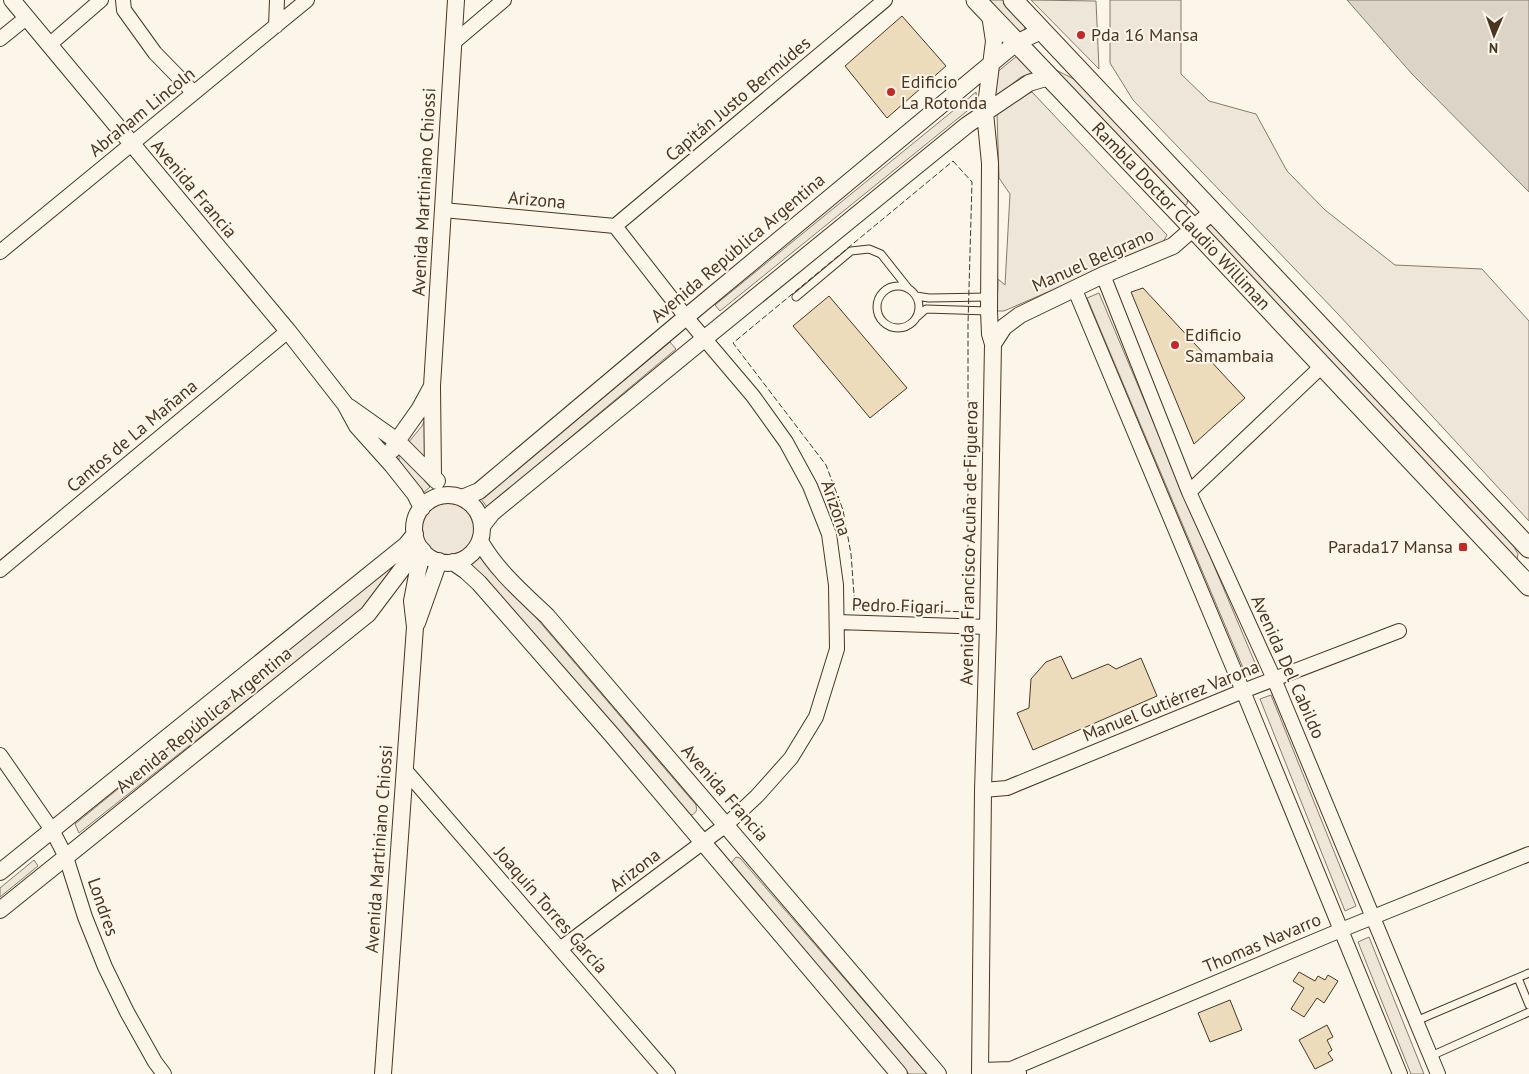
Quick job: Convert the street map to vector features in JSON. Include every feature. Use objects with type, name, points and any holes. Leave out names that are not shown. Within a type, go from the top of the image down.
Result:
[{"type":"main road","name":"Rambla Doctor Claudio Williman","points":[[976,0],[1322,366],[1526,576]]},
{"type":"main road","name":"Rambla Doctor Claudio Williman","points":[[1013,0],[1529,548]]},
{"type":"street","name":"Avenida Francia","points":[[12,0],[288,331],[345,404],[357,426],[415,494],[422,508]]},
{"type":"street","points":[[48,44],[101,0]]},
{"type":"street","points":[[123,0],[124,10],[155,53],[194,93]]},
{"type":"street","points":[[276,26],[277,0]]},
{"type":"street","name":"Abraham Lincoln","points":[[0,252],[307,0]]},
{"type":"street","name":"Avenida Martiniano Chiossi","points":[[433,476],[432,386],[456,0]]},
{"type":"street","points":[[453,42],[504,0]]},
{"type":"street","name":"Capitán Justo Bermúdes","points":[[614,226],[885,0]]},
{"type":"street","name":"Avenida Francisco Acuña de Figueroa","points":[[980,1072],[993,344],[990,334],[989,304],[990,163],[986,113],[994,41],[990,15]]},
{"type":"street","points":[[0,39],[26,18]]},
{"type":"street","name":"Avenida República Argentina","points":[[455,497],[478,491],[1016,43],[1041,31]]},
{"type":"street","points":[[446,562],[468,556],[475,550],[492,513],[967,125],[1029,84],[1048,77]]},
{"type":"street","name":"Arizona","points":[[443,210],[614,226],[686,317],[753,396],[786,442],[810,486],[829,534],[836,584],[837,649],[816,717],[791,758],[757,796],[726,825],[560,949]]},
{"type":"street","name":"Manuel Belgrano","points":[[993,344],[1004,327],[1020,315],[1104,275],[1173,246],[1212,212]]},
{"type":"street","name":"Avenida Del Cabildo","points":[[1104,275],[1189,492],[1274,679],[1438,1074]]},
{"type":"street","points":[[1075,290],[1400,1074]]},
{"type":"street","name":"Cantos de La Mañana","points":[[0,570],[288,331]]},
{"type":"street","points":[[1189,492],[1322,366]]},
{"type":"street","name":"Avenida Martiniano Chiossi","points":[[392,465],[392,449],[419,410],[432,386]]},
{"type":"street","name":"Avenida Francia","points":[[345,404],[397,441],[455,497]]},
{"type":"street","points":[[481,534],[480,517],[476,509],[455,497],[433,499],[422,508],[416,520],[420,544],[430,557],[466,571],[479,583],[612,735],[899,1074]]},
{"type":"street","name":"Avenida Francia","points":[[481,534],[487,554],[547,616],[938,1074]]},
{"type":"street","name":"Avenida Martiniano Chiossi","points":[[383,1074],[415,627],[412,601],[418,570],[420,544]]},
{"type":"street","name":"Avenida República Argentina","points":[[0,872],[406,545],[420,544]]},
{"type":"street","name":"Avenida República Argentina","points":[[0,910],[368,614],[420,544]]},
{"type":"street","name":"Avenida Martiniano Chiossi","points":[[415,627],[434,571],[446,562]]},
{"type":"street","name":"Pedro Figari","points":[[837,622],[988,627]]},
{"type":"street","name":"Manuel Gutiérrez Varona","points":[[984,790],[1007,788],[1274,679],[1400,631]]},
{"type":"street","name":"Londres","points":[[0,755],[52,830],[66,857],[85,917],[104,967],[155,1062],[164,1074]]},
{"type":"street","name":"Joaquín Torres García","points":[[405,770],[668,1074]]},
{"type":"street","name":"Thomas Navarro","points":[[1016,1072],[1341,930],[1529,854]]},
{"type":"street","points":[[980,1072],[1016,1072]]},
{"type":"lane","points":[[796,297],[852,251],[869,249],[881,254],[916,296],[920,306],[917,317]]},
{"type":"lane","points":[[908,288],[897,286],[886,289],[879,297],[876,308],[880,319],[888,326],[899,328],[910,325],[926,309],[989,304]]},
{"type":"lane","points":[[916,296],[989,304]]},
{"type":"lane","points":[[1416,1021],[1529,973]]},
{"type":"lane","points":[[1518,978],[1529,1005]]},
{"type":"lane","points":[[1431,1056],[1529,1012]]},
{"type":"shaded area","points":[[988,0],[1003,0],[1024,23],[1024,30],[1017,32]]},
{"type":"shaded area","name":"Pda 16 Mansa","points":[[1031,0],[1096,1],[1099,69]]},
{"type":"shaded area","points":[[1110,0],[1181,0],[1181,74],[1209,101],[1256,114],[1287,171],[1325,210],[1395,265],[1482,269],[1529,321],[1529,521],[1338,314],[1133,100],[1110,63]]},
{"type":"shaded area","points":[[1347,0],[1529,0],[1529,192],[1412,74]]},
{"type":"shaded area","points":[[1036,50],[1056,70],[1078,81],[1188,198],[1187,204],[1184,206]]},
{"type":"shaded area","points":[[1017,56],[1033,72],[1021,77],[997,96],[994,94],[996,73]]},
{"type":"shaded area","points":[[976,92],[977,103],[720,311],[715,305]]},
{"type":"shaded area","points":[[1032,92],[1167,235],[1163,242],[1004,311],[997,311],[998,279],[1005,285],[1010,194],[999,178],[997,113],[1023,95]]},
{"type":"shaded area","points":[[1211,225],[1512,543],[1518,554],[1517,559],[1513,557],[1206,229]]},
{"type":"shaded area","points":[[1099,293],[1258,670],[1246,675],[1087,298]]},
{"type":"shaded area","points":[[670,342],[676,349],[487,507],[481,499]]},
{"type":"shaded area","points":[[429,411],[426,464],[408,443],[422,426]]},
{"type":"shaded area","points":[[399,451],[430,487],[423,493],[399,463]]},
{"type":"shaded area","points":[[448,503],[458,505],[466,511],[472,519],[474,529],[472,539],[466,547],[458,553],[448,555],[438,553],[430,547],[424,539],[422,529],[424,519],[430,511],[438,505]]},
{"type":"shaded area","points":[[411,550],[361,610],[79,833],[75,824]]},
{"type":"shaded area","points":[[479,556],[503,585],[533,614],[696,805],[694,814],[687,814],[470,564]]},
{"type":"shaded area","points":[[1271,695],[1356,906],[1345,911],[1260,699]]},
{"type":"shaded area","points":[[736,857],[740,858],[927,1074],[909,1074],[731,866]]},
{"type":"shaded area","points":[[34,860],[38,866],[0,897],[0,888]]},
{"type":"shaded area","points":[[1369,937],[1424,1074],[1411,1074],[1358,942]]},
{"type":"building","name":"Edificio La Rotonda","points":[[902,16],[946,66],[887,118],[845,66]]},
{"type":"building","name":"Edificio Samambaia","points":[[1143,288],[1245,398],[1194,444],[1131,292]]},
{"type":"building","points":[[829,296],[907,388],[870,418],[793,326]]},
{"type":"building","points":[[1061,656],[1072,679],[1108,664],[1116,669],[1141,658],[1157,696],[1033,750],[1017,713],[1029,708],[1031,679],[1046,662]]},
{"type":"building","points":[[1299,972],[1315,981],[1318,976],[1325,980],[1328,975],[1338,981],[1324,1003],[1317,998],[1304,1017],[1291,1009],[1304,988],[1293,981]]},
{"type":"building","points":[[1230,1000],[1242,1030],[1210,1042],[1198,1013]]},
{"type":"building","points":[[1327,1025],[1333,1037],[1327,1040],[1332,1050],[1328,1053],[1333,1060],[1315,1069],[1299,1040]]},
{"type":"fence","points":[[953,161],[972,182],[968,324],[968,612],[855,608],[851,554],[843,510],[826,465],[733,343],[953,161]]},
{"type":"place","name":"Pda 16 Mansa","points":[[1081,35]]},
{"type":"place","name":"Edificio La Rotonda","points":[[891,92]]},
{"type":"place","name":"Edificio Samambaia","points":[[1175,345]]},
{"type":"place","name":"Parada17 Mansa","points":[[1463,547]]}]
